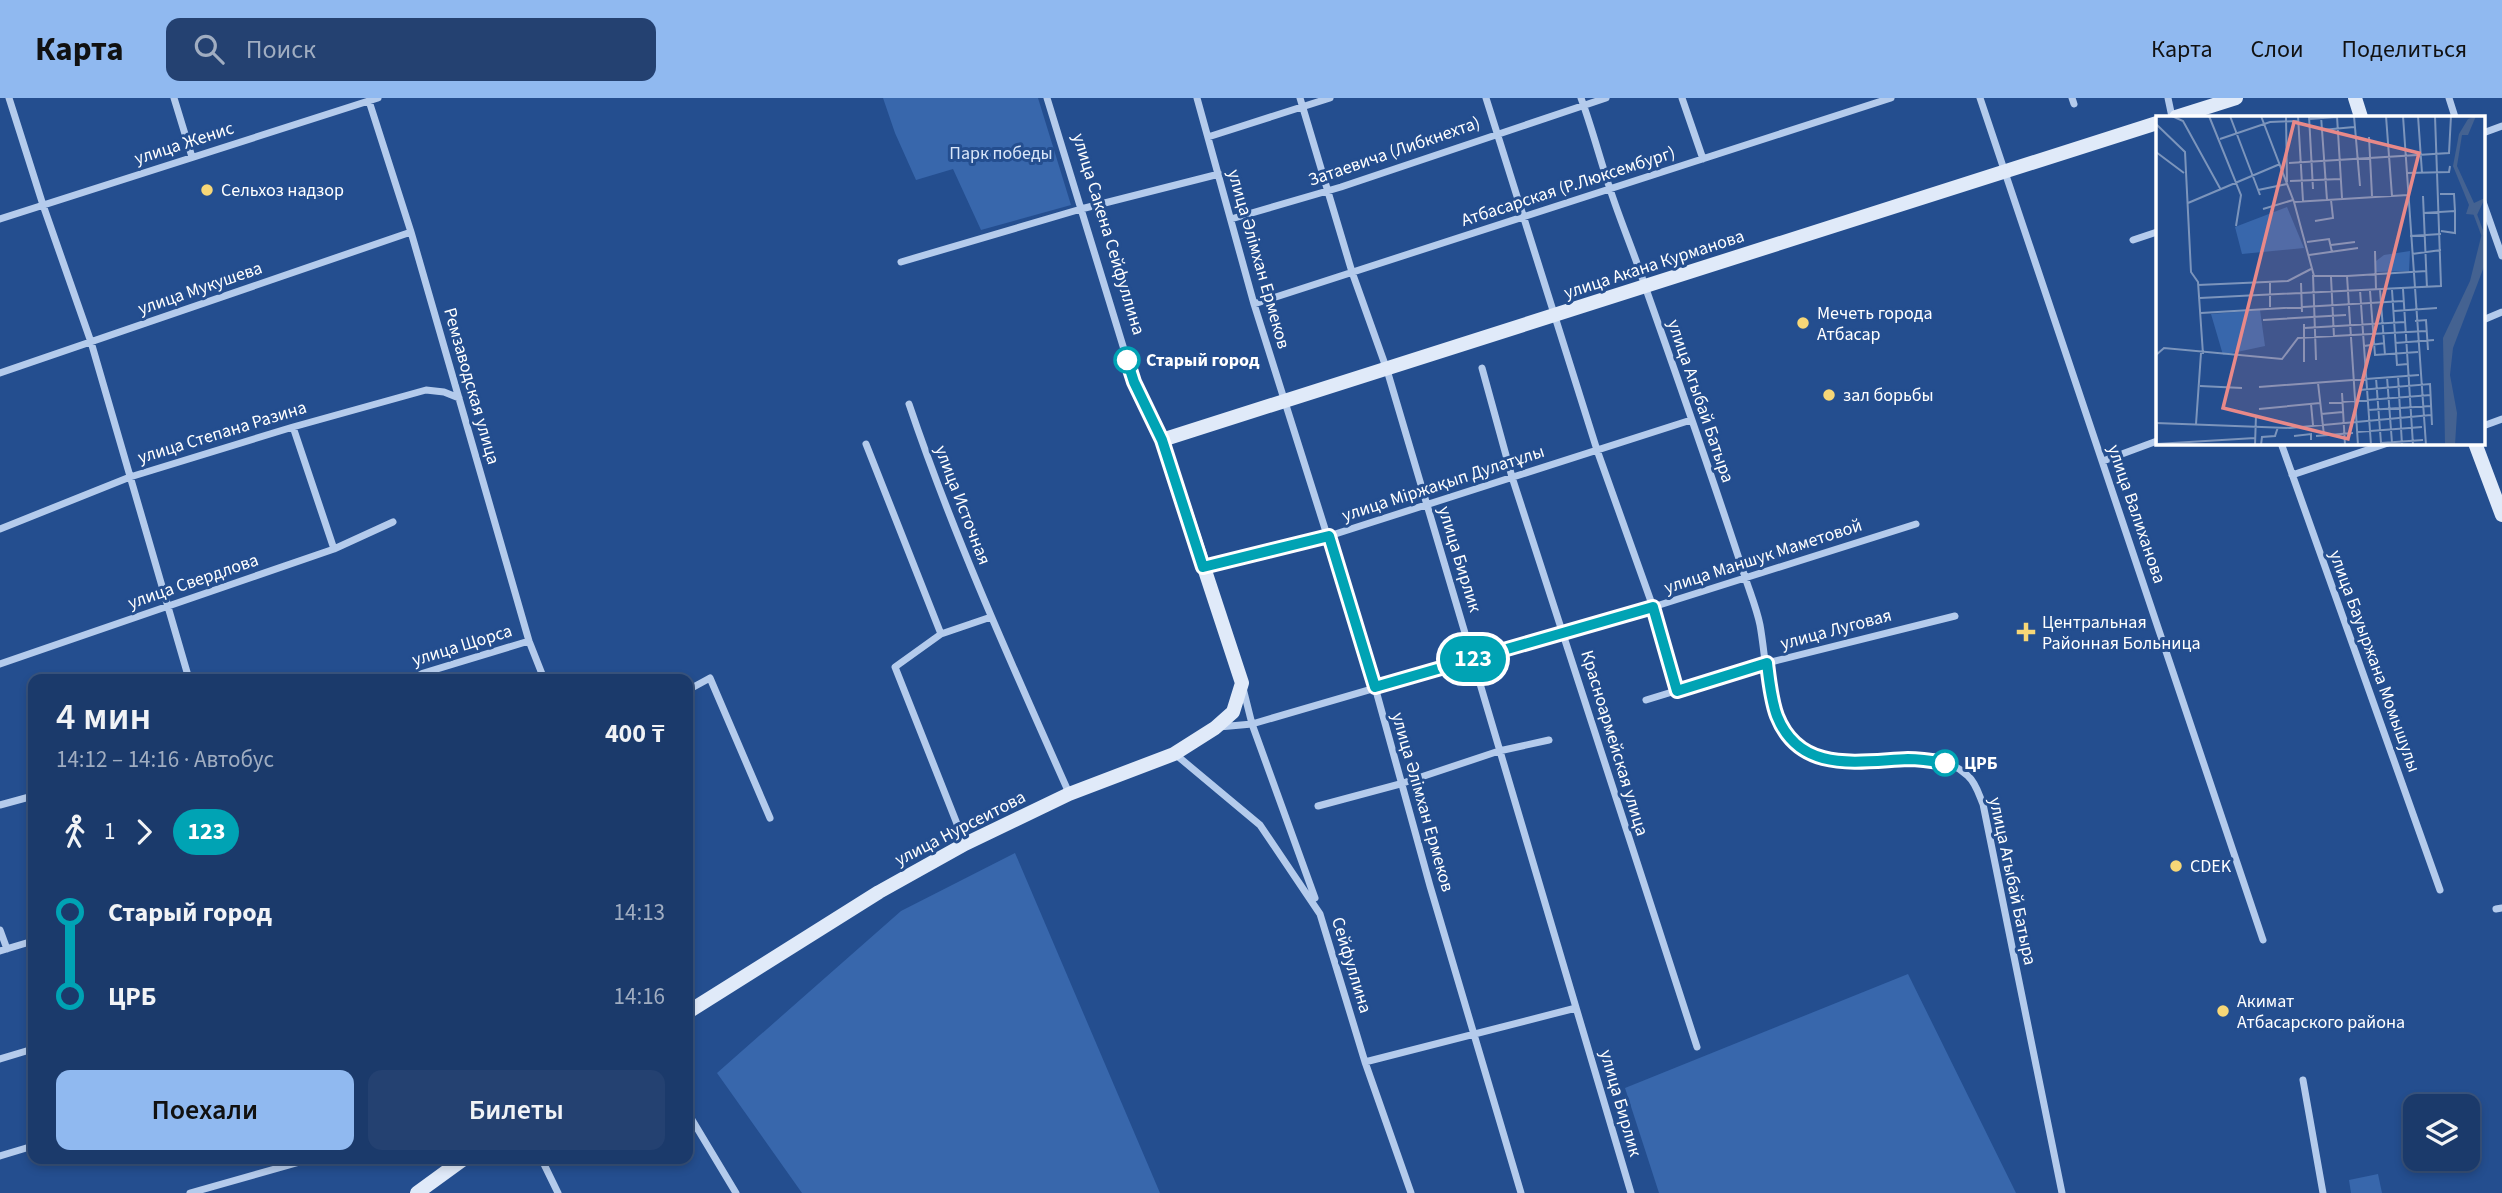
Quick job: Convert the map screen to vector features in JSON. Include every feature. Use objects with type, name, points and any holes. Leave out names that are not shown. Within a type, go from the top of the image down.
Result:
[{"type":"main road","points":[[2177,116],[2236,98]]},
{"type":"main road","points":[[2355,98],[2361,116]]},
{"type":"main road","name":"улица Акана Курманова","points":[[1162,440],[2156,123]]},
{"type":"main road","name":"улица Сакена Сейфуллина","points":[[1162,440],[1242,684]]},
{"type":"main road","points":[[2475,444],[2502,515]]},
{"type":"main road","name":"улица Нурсеитова","points":[[693,1009],[879,892],[965,844],[1069,794],[1174,754],[1215,728],[1233,712],[1242,684]]},
{"type":"main road","points":[[417,1193],[457,1164]]},
{"type":"street","points":[[9,98],[91,342],[187,674]]},
{"type":"street","points":[[174,98],[191,157]]},
{"type":"street","name":"улица Женис","points":[[0,219],[378,98]]},
{"type":"street","name":"улица Сакена Сейфуллина","points":[[1047,98],[1134,382],[1162,440]]},
{"type":"street","name":"улица Әлімхан Ермеков","points":[[1197,98],[1254,304],[1375,687],[1400,784],[1521,1193]]},
{"type":"street","name":"улица Бирлик","points":[[1300,98],[1352,272],[1387,370],[1475,659],[1499,751],[1631,1193]]},
{"type":"street","points":[[1208,136],[1331,98]]},
{"type":"street","points":[[1486,98],[1597,450],[1653,607],[1677,691]]},
{"type":"street","name":"Затаевича (Либкнехта)","points":[[1231,219],[1328,191],[1583,102],[1606,98]]},
{"type":"street","points":[[1682,98],[1703,159]]},
{"type":"street","name":"Атбасарская (Р.Люксембург)","points":[[1254,304],[1891,98]]},
{"type":"street","name":"улица Валиханова","points":[[1980,98],[2007,171],[2263,940]]},
{"type":"street","points":[[2168,98],[2174,116]]},
{"type":"street","points":[[2449,98],[2455,116]]},
{"type":"street","name":"Ремзаводская улица","points":[[369,101],[411,232],[529,641],[542,674]]},
{"type":"street","name":"улица Агыбай Батыра","points":[[1583,102],[1610,189],[1745,577],[1759,621],[1776,714],[1784,730],[1800,748],[1830,761],[1858,763],[1911,759],[1945,763],[1969,777],[1977,789],[1983,804],[2062,1193]]},
{"type":"street","points":[[2484,132],[2502,126]]},
{"type":"street","points":[[901,262],[1081,209],[1219,174]]},
{"type":"street","points":[[2484,205],[2502,256]]},
{"type":"street","name":"улица Мукушева","points":[[0,373],[411,232]]},
{"type":"street","points":[[2133,240],[2156,232]]},
{"type":"street","points":[[2484,320],[2502,312]]},
{"type":"street","name":"Красноармейская улица","points":[[1482,368],[1512,477],[1564,632],[1623,824],[1698,1047]]},
{"type":"street","name":"улица Степана Разина","points":[[0,529],[130,477],[293,427],[426,390],[459,397]]},
{"type":"street","name":"улица Источная","points":[[909,404],[930,467],[991,617],[1069,794]]},
{"type":"street","points":[[2484,426],[2502,419]]},
{"type":"street","name":"улица Міржақып Дулатұлы","points":[[1203,567],[1329,536],[1691,420]]},
{"type":"street","points":[[293,427],[334,549]]},
{"type":"street","points":[[2103,461],[2156,441]]},
{"type":"street","points":[[866,444],[941,634]]},
{"type":"street","name":"улица Бауыржана Момышулы","points":[[2281,444],[2440,890]]},
{"type":"street","points":[[2292,475],[2385,444]]},
{"type":"street","name":"улица Свердлова","points":[[0,664],[334,549],[393,522]]},
{"type":"street","name":"улица Маншук Маметовой","points":[[1215,728],[1252,723],[1475,659],[1653,607],[1916,524]]},
{"type":"street","name":"улица Луговая","points":[[1646,700],[1767,663],[1955,616]]},
{"type":"street","points":[[965,844],[895,667],[941,634],[991,617]]},
{"type":"street","name":"улица Щорса","points":[[420,674],[529,641]]},
{"type":"street","points":[[693,687],[710,678],[770,818]]},
{"type":"street","name":"улица Сакена Сейфуллина","points":[[1242,684],[1252,723],[1320,914]]},
{"type":"street","points":[[1318,806],[1400,784],[1499,751],[1549,740]]},
{"type":"street","name":"Сейфуллина","points":[[1174,754],[1260,825],[1289,864],[1320,914],[1365,1062],[1411,1193]]},
{"type":"street","points":[[0,805],[28,797]]},
{"type":"street","points":[[0,930],[4,950],[28,943]]},
{"type":"street","points":[[1365,1062],[1576,1008]]},
{"type":"street","points":[[0,1059],[28,1051]]},
{"type":"street","points":[[2303,1080],[2323,1193]]},
{"type":"street","points":[[693,1121],[736,1193]]},
{"type":"street","points":[[0,1156],[28,1148]]},
{"type":"street","points":[[190,1193],[293,1164]]},
{"type":"street","points":[[544,1164],[558,1193]]},
{"type":"green space","name":"Парк победы","points":[[883,98],[1038,98],[1071,205],[981,230],[953,169],[916,180]]},
{"type":"green space","points":[[1015,853],[1160,1193],[802,1193],[717,1073],[901,911]]},
{"type":"green space","points":[[1908,974],[2016,1193],[1659,1193],[1625,1088]]},
{"type":"green space","points":[[2378,1174],[2382,1193],[2351,1193],[2349,1180]]},
{"type":"bus line","name":"123","points":[[1127,360],[1134,382],[1162,440],[1203,567],[1329,536],[1375,687],[1653,607],[1677,691],[1767,663],[1776,714],[1784,730],[1800,748],[1830,761],[1858,763],[1911,759],[1945,763]]},
{"type":"place","name":"Сельхоз надзор","points":[[207,190]]},
{"type":"place","name":"Мечеть города Атбасар","points":[[1803,323]]},
{"type":"place","name":"Старый город","points":[[1127,360]]},
{"type":"place","name":"зал борьбы","points":[[1829,395]]},
{"type":"place","name":"Центральная Районная Больница","points":[[2026,632]]},
{"type":"place","name":"ЦРБ","points":[[1945,763]]},
{"type":"place","name":"CDEK","points":[[2176,866]]},
{"type":"place","name":"Акимат Атбасарского района","points":[[2223,1011]]}]
